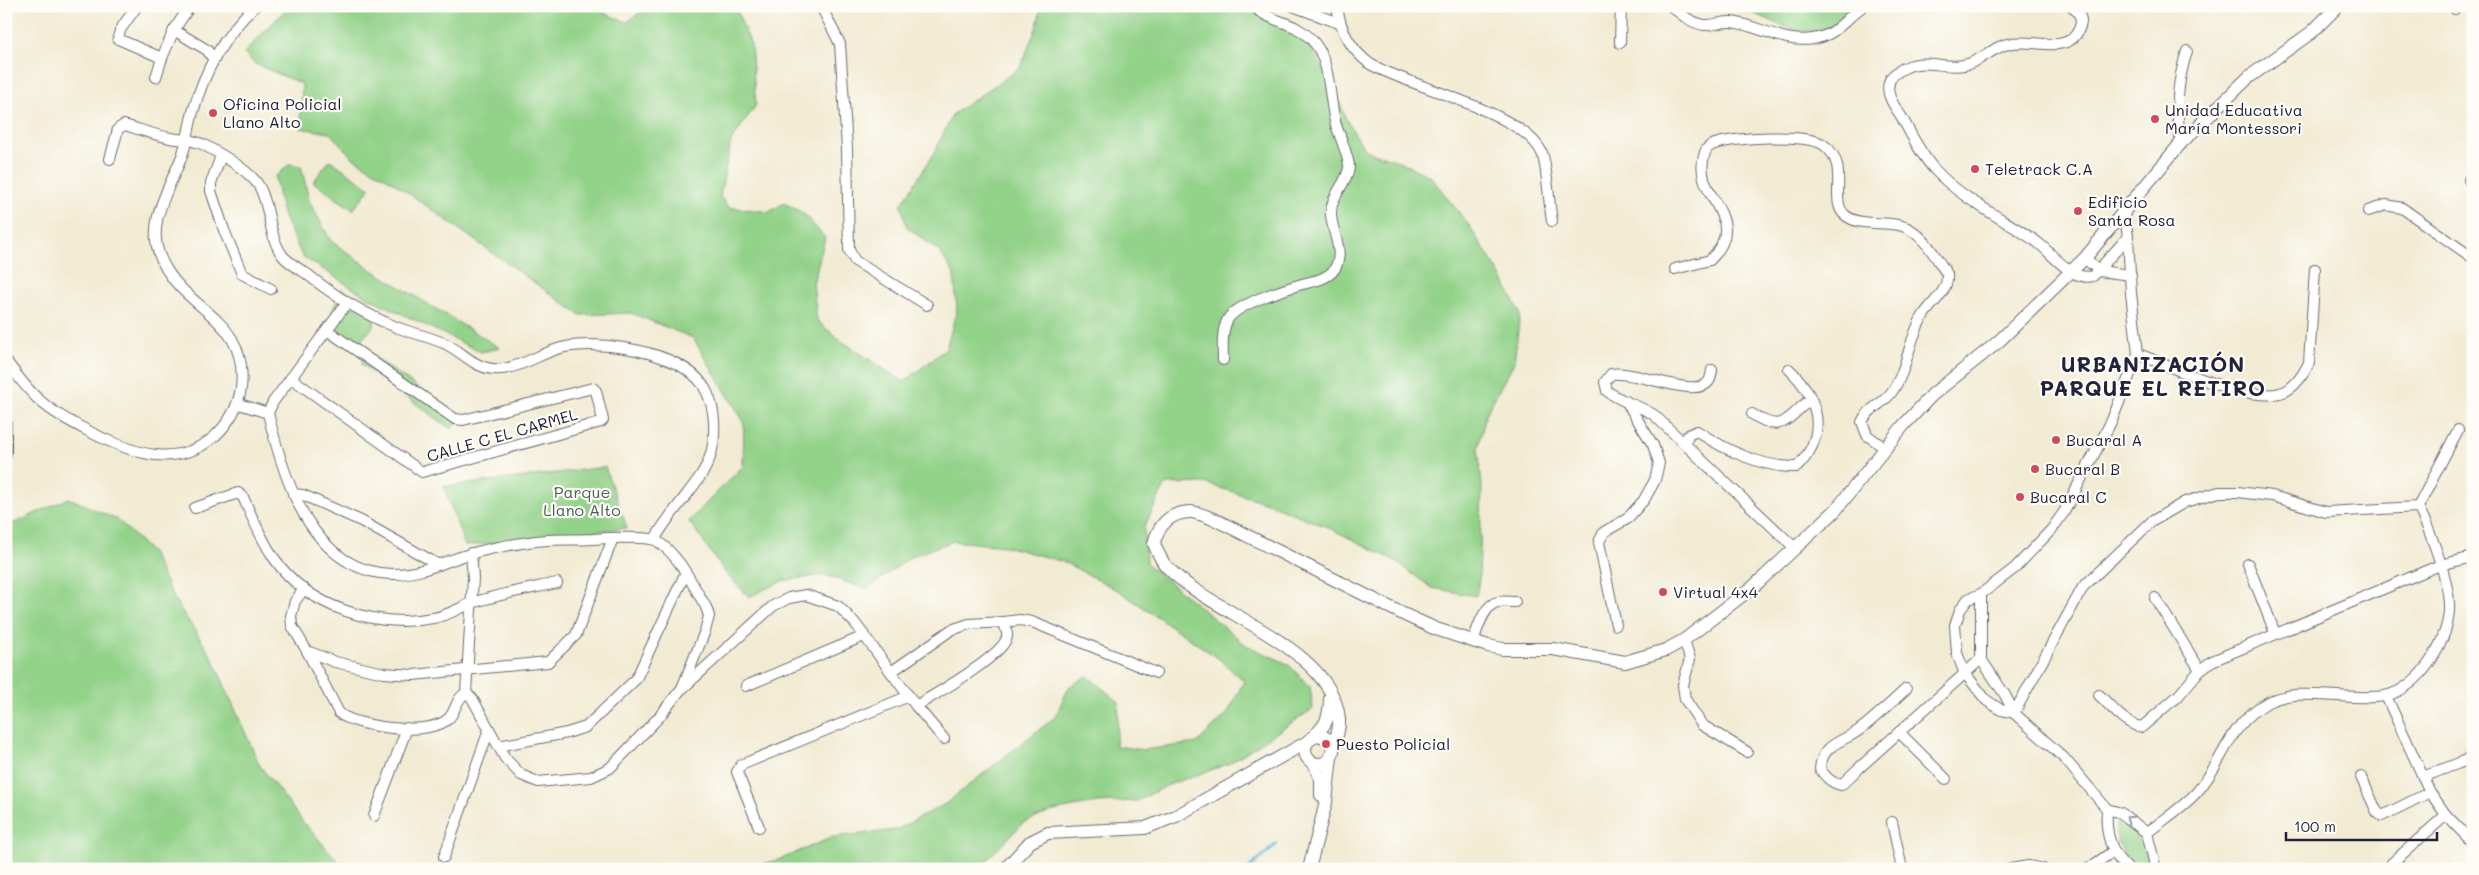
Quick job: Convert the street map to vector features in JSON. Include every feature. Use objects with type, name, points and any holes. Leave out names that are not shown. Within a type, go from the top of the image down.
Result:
[{"type":"street","points":[[137,6],[120,30],[118,39],[162,58]]},
{"type":"street","points":[[156,77],[174,30],[190,6]]},
{"type":"street","points":[[6,361],[38,399],[62,416],[123,448],[137,453],[166,456],[188,452],[208,442],[224,428],[238,404],[242,367],[236,346],[226,329],[171,278],[162,261],[157,242],[156,223],[160,206],[182,156],[194,111],[214,60],[231,31],[255,6]]},
{"type":"street","points":[[821,6],[840,44],[847,148],[849,250],[855,261],[927,305]]},
{"type":"street","points":[[1223,360],[1223,338],[1227,320],[1231,315],[1246,306],[1296,286],[1322,279],[1336,266],[1340,254],[1331,220],[1332,208],[1336,195],[1344,184],[1349,166],[1332,112],[1328,81],[1318,47],[1307,34],[1292,24],[1259,11],[1260,6]]},
{"type":"street","points":[[1293,6],[1339,23]]},
{"type":"street","points":[[1337,6],[1339,23],[1356,52],[1370,64],[1508,122],[1531,138],[1543,156],[1552,221]]},
{"type":"street","points":[[1620,43],[1621,6]]},
{"type":"street","points":[[1671,6],[1685,18],[1705,25],[1728,21],[1789,38],[1812,40],[1840,28],[1853,13],[1863,6]]},
{"type":"street","points":[[2072,6],[2080,14],[2081,24],[2076,37],[2069,42],[2059,45],[2013,42],[1999,46],[1979,59],[1965,65],[1942,66],[1922,62],[1907,66],[1891,77],[1888,86],[1890,98],[1917,146],[1935,170],[1974,201],[2037,242],[2072,272],[2088,278],[2099,271],[2128,236]]},
{"type":"street","points":[[1309,869],[1329,784],[1332,754],[1339,719],[1331,694],[1314,669],[1288,647],[1196,592],[1165,566],[1154,544],[1157,530],[1169,518],[1191,512],[1216,520],[1405,615],[1473,642],[1503,649],[1553,649],[1625,662],[1666,650],[1684,640],[1752,588],[1835,510],[1932,395],[1998,342],[2072,272],[2181,143],[2250,78],[2312,32],[2338,6]]},
{"type":"street","points":[[174,30],[207,50],[214,60]]},
{"type":"street","points":[[2181,143],[2178,119],[2178,81],[2187,51]]},
{"type":"street","points":[[110,158],[121,125],[203,144],[248,173],[259,186],[269,212],[275,240],[282,256],[323,288],[347,303],[384,322],[444,343],[476,364],[492,369],[508,368],[561,348],[594,345],[616,346],[642,351],[666,360],[689,372],[702,384],[710,400],[714,422],[714,442],[704,470],[665,521],[655,539]]},
{"type":"street","points":[[1675,269],[1710,260],[1724,239],[1726,230],[1724,217],[1706,185],[1702,165],[1706,150],[1710,145],[1723,141],[1774,137],[1816,140],[1824,145],[1837,164],[1838,202],[1844,214],[1856,220],[1910,229],[1930,250],[1947,274],[1944,289],[1923,316],[1917,328],[1899,380],[1890,394],[1868,410],[1862,422],[1867,435],[1886,449]]},
{"type":"street","points":[[220,156],[211,183],[211,191],[224,230],[242,274],[271,289]]},
{"type":"street","points":[[2368,211],[2386,205],[2396,206],[2473,258]]},
{"type":"street","points":[[2014,713],[2000,710],[1986,700],[1964,672],[1957,653],[1955,625],[1960,610],[1968,599],[1981,594],[2015,568],[2064,512],[2112,420],[2138,354],[2128,236],[2124,211]]},
{"type":"street","points":[[2085,258],[2099,271],[2131,275]]},
{"type":"street","points":[[2138,354],[2224,386],[2252,394],[2282,393],[2302,375],[2309,363],[2315,269]]},
{"type":"street","points":[[347,303],[291,378],[268,413],[276,447],[293,494],[314,530],[332,549],[363,569],[392,574],[420,571],[471,554],[548,540],[655,539],[674,556],[706,607],[709,616],[682,688]]},
{"type":"street","name":"CALLE C EL CARMEL","points":[[291,378],[422,472],[601,422],[603,416],[596,391],[588,388],[463,420],[455,419],[327,330]]},
{"type":"street","points":[[1712,370],[1710,378],[1705,385],[1695,387],[1678,386],[1623,372],[1611,374],[1606,378],[1607,391],[1616,398],[1642,407],[1654,415],[1686,443],[1795,548]]},
{"type":"street","points":[[1686,443],[1688,435],[1697,431],[1714,443],[1764,463],[1782,468],[1797,467],[1814,444],[1818,430],[1817,418],[1811,399],[1803,383],[1789,370]]},
{"type":"street","points":[[1752,414],[1767,424],[1778,424],[1793,416],[1811,399]]},
{"type":"street","points":[[1616,625],[1598,542],[1604,532],[1627,520],[1644,500],[1654,480],[1659,463],[1653,445],[1626,401]]},
{"type":"street","points":[[238,404],[268,413]]},
{"type":"street","points":[[6,421],[6,454]]},
{"type":"street","points":[[2146,833],[2197,792],[2241,722],[2270,701],[2287,697],[2309,696],[2386,696],[2411,684],[2434,656],[2448,621],[2450,605],[2447,585],[2418,507],[2458,430]]},
{"type":"street","points":[[2014,713],[2064,617],[2083,587],[2151,522],[2185,502],[2219,492],[2236,492],[2272,496],[2326,512],[2418,507]]},
{"type":"street","points":[[195,508],[238,493],[243,497],[261,536],[275,559],[304,589],[331,606],[367,616],[398,621],[433,618],[471,603],[557,583]]},
{"type":"street","points":[[293,494],[303,495],[361,520],[439,565]]},
{"type":"street","points":[[307,651],[335,662],[384,673],[413,675],[548,662],[564,649],[576,635],[613,538]]},
{"type":"street","points":[[304,589],[295,601],[291,616],[292,626],[339,713],[345,718],[378,728],[407,728],[440,724],[450,718],[461,697],[466,693],[473,578],[471,554]]},
{"type":"street","points":[[2099,695],[2126,720],[2135,726],[2142,727],[2179,695],[2200,670],[2234,650],[2440,565],[2473,557]]},
{"type":"street","points":[[2248,564],[2275,633]]},
{"type":"street","points":[[498,746],[567,733],[586,727],[636,679],[685,574]]},
{"type":"street","points":[[1981,594],[1981,659],[2005,695],[2014,713],[2064,758],[2107,809],[2120,813],[2146,833],[2156,869]]},
{"type":"street","points":[[466,693],[472,698],[505,758],[521,775],[538,782],[591,777],[610,768],[660,717],[682,688],[774,606],[788,598],[806,595],[838,606],[864,636],[916,706],[944,739]]},
{"type":"street","points":[[2155,598],[2200,670]]},
{"type":"street","points":[[1473,642],[1478,624],[1493,605],[1498,602],[1515,602]]},
{"type":"street","points":[[891,672],[951,630],[969,624],[1020,620],[1032,622],[1156,673]]},
{"type":"street","points":[[916,706],[978,668],[994,653],[1007,636],[1004,622]]},
{"type":"street","points":[[746,686],[864,636]]},
{"type":"street","points":[[1684,640],[1690,659],[1683,684],[1686,699],[1702,725],[1747,752]]},
{"type":"street","points":[[1906,689],[1861,729],[1834,743],[1825,752],[1820,769],[1833,783],[1841,785],[1964,672],[1981,659]]},
{"type":"street","points":[[1322,810],[1321,779],[1304,751],[1309,741],[1322,729],[1329,718],[1331,694]]},
{"type":"street","points":[[759,827],[737,772],[741,765],[909,696]]},
{"type":"street","points":[[2386,696],[2430,792],[2446,815],[2473,843]]},
{"type":"street","points":[[374,816],[407,728]]},
{"type":"street","points":[[444,857],[489,730]]},
{"type":"street","points":[[1899,732],[1946,779]]},
{"type":"street","points":[[1005,869],[1030,842],[1048,833],[1145,828],[1176,816],[1283,754],[1317,736],[1325,738],[1331,744],[1332,754],[1325,763],[1283,754]]},
{"type":"street","points":[[2423,777],[2472,758]]},
{"type":"street","points":[[2361,777],[2377,812],[2382,816],[2430,792]]},
{"type":"street","points":[[2107,809],[2106,821],[2112,852],[2128,869]]},
{"type":"street","points":[[2391,864],[2446,815]]},
{"type":"street","points":[[1892,822],[1902,869]]},
{"type":"street","points":[[2088,869],[2112,852]]},
{"type":"street","points":[[2011,869],[2028,866],[2043,869]]},
{"type":"green space","points":[[289,6],[526,6],[539,9],[564,6],[604,6],[605,14],[627,22],[642,11],[643,6],[735,6],[751,45],[756,105],[731,141],[720,196],[728,207],[769,212],[784,203],[803,213],[825,238],[813,283],[817,321],[840,340],[904,382],[946,349],[957,309],[954,274],[940,252],[907,227],[901,205],[933,155],[953,114],[1020,68],[1037,26],[1041,6],[1251,6],[1296,25],[1331,80],[1346,119],[1365,150],[1401,162],[1431,177],[1468,224],[1500,274],[1520,314],[1514,362],[1486,414],[1478,448],[1482,485],[1479,580],[1476,596],[1432,588],[1392,559],[1327,527],[1267,503],[1205,483],[1166,484],[1144,527],[1146,563],[1246,645],[1288,664],[1310,687],[1313,709],[1228,764],[1168,785],[1137,801],[1095,803],[1053,811],[1023,823],[978,869],[744,869],[781,859],[833,837],[896,830],[945,804],[1055,717],[1069,687],[1087,676],[1119,702],[1116,746],[1143,750],[1197,743],[1228,713],[1244,681],[1218,658],[1119,591],[1064,562],[1005,546],[953,541],[912,556],[867,589],[824,575],[782,581],[749,597],[726,574],[689,521],[743,466],[744,422],[693,338],[631,313],[580,315],[390,180],[353,158],[330,133],[300,128],[302,84],[255,64],[244,53]]},
{"type":"green space","points":[[1691,6],[1852,6],[1833,26],[1822,31],[1810,32],[1786,27],[1740,9],[1705,9]]},
{"type":"green space","points":[[330,160],[370,188],[353,210],[313,182]]},
{"type":"green space","points":[[290,164],[301,166],[310,203],[331,241],[369,268],[500,348],[481,352],[365,296],[302,256],[282,213],[275,177]]},
{"type":"green space","points":[[341,289],[374,307],[374,326],[356,346],[326,328]]},
{"type":"green space","points":[[367,352],[461,418],[451,429],[361,364]]},
{"type":"green space","name":"Parque Llano Alto","points":[[605,467],[627,528],[465,546],[444,487]]},
{"type":"green space","points":[[69,498],[118,520],[151,552],[176,602],[212,657],[260,766],[303,822],[345,869],[6,869],[6,527]]},
{"type":"green space","points":[[2123,820],[2134,828],[2142,839],[2149,859],[2150,866],[2147,869],[2134,865],[2124,854],[2115,826],[2119,821]]},
{"type":"waterway","points":[[1248,869],[1277,844]]},
{"type":"place","name":"Oficina Policial Llano Alto","points":[[213,113]]},
{"type":"place","name":"Unidad Educativa María Montessori","points":[[2155,119]]},
{"type":"place","name":"Teletrack C.A","points":[[1975,169]]},
{"type":"place","name":"Edificio Santa Rosa","points":[[2078,211]]},
{"type":"place","name":"Bucaral A","points":[[2056,440]]},
{"type":"place","name":"Bucaral B","points":[[2035,469]]},
{"type":"place","name":"Bucaral C","points":[[2020,497]]},
{"type":"place","name":"Virtual 4x4","points":[[1663,592]]},
{"type":"place","name":"Puesto Policial","points":[[1326,744]]},
{"type":"district","name":"URBANIZACIÓN PARQUE EL RETIRO","points":[[2153,377]]}]
